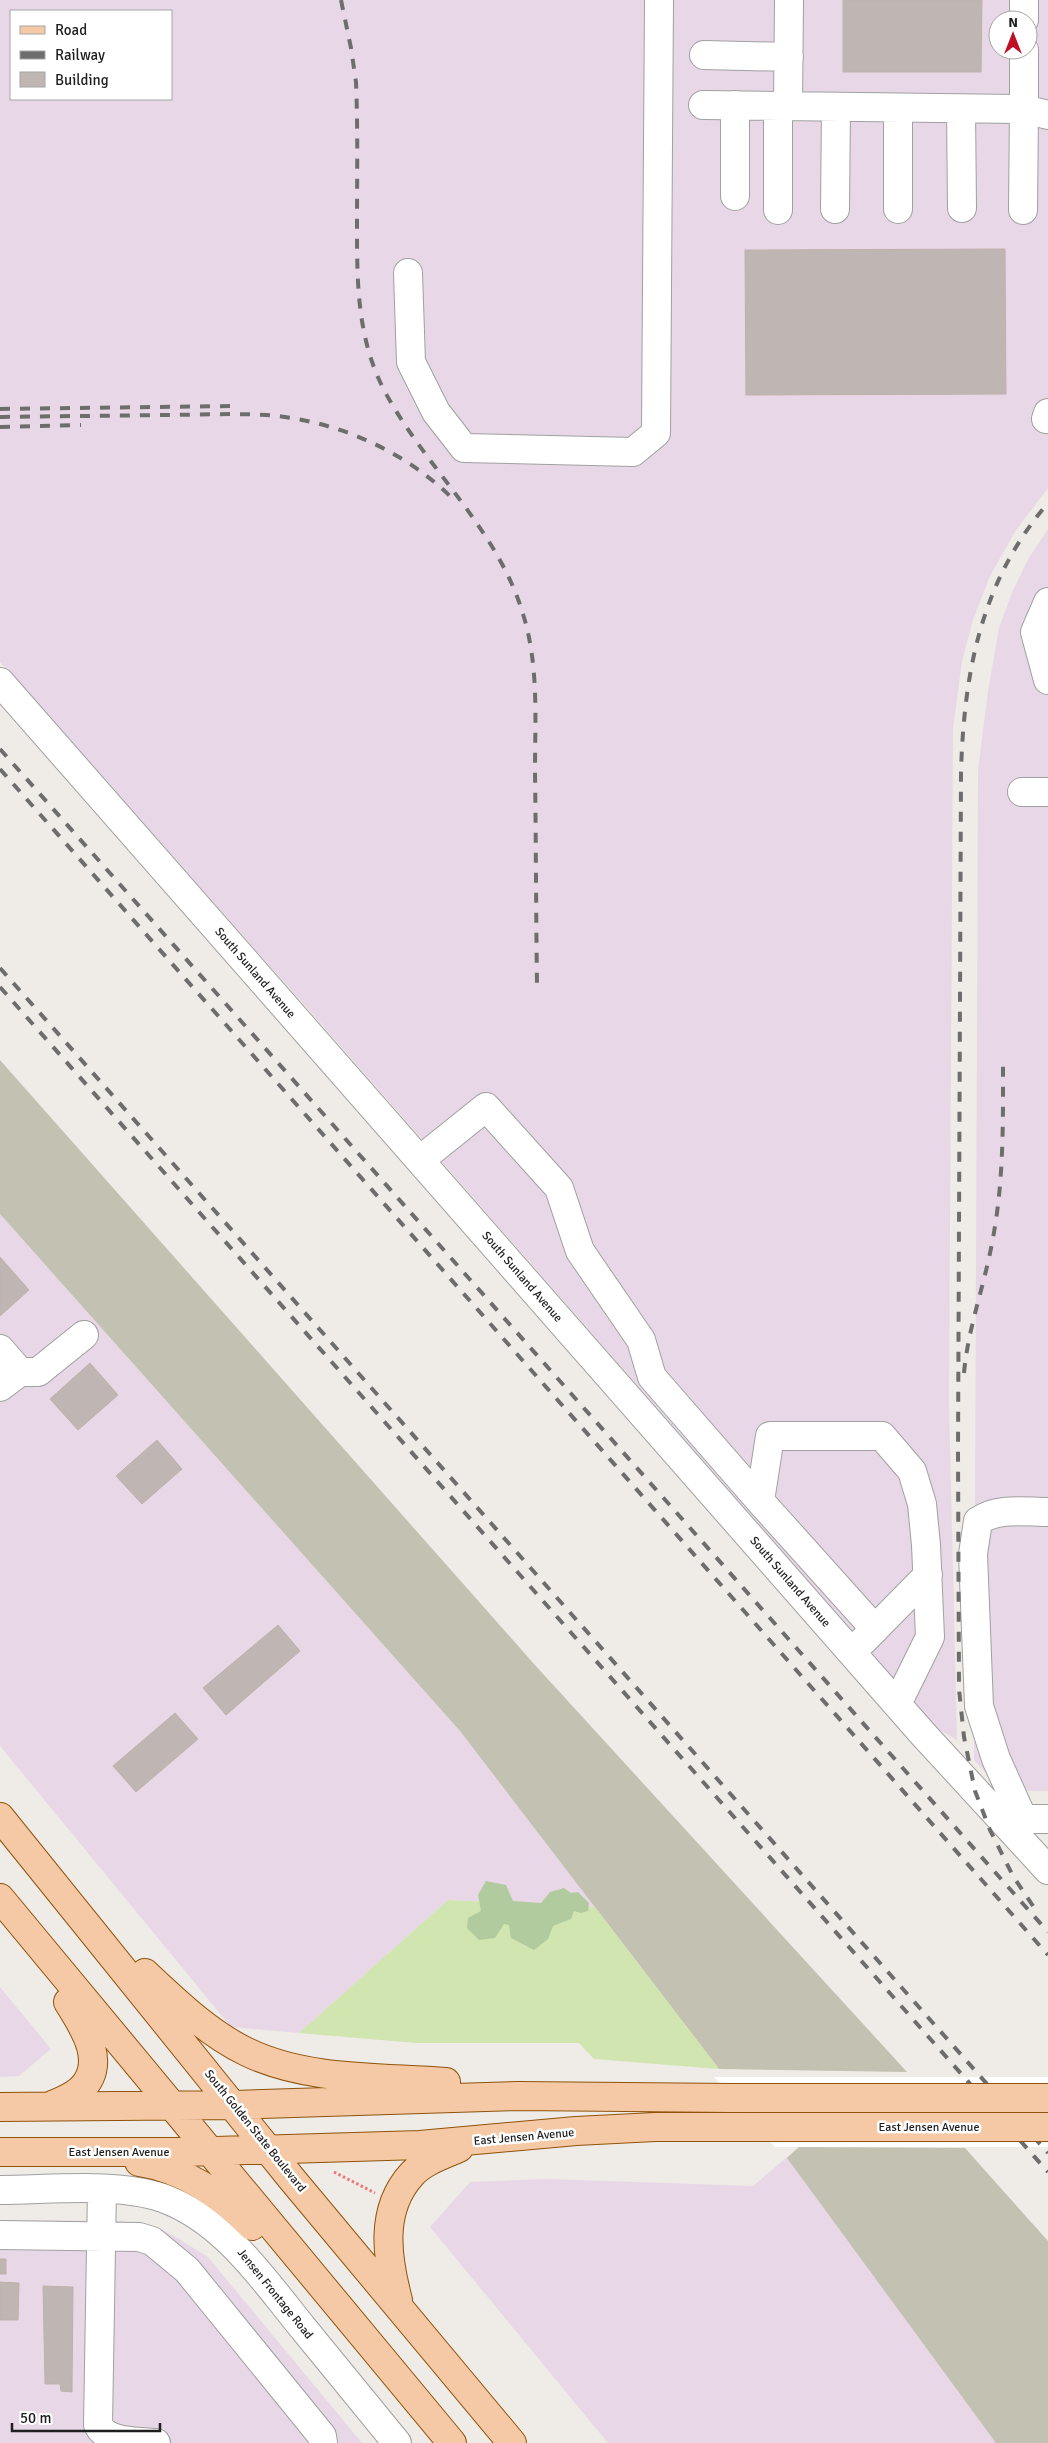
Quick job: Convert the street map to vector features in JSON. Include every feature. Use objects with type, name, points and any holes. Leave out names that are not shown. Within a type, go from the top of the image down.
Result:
[{"type":"main road","name":"South Golden State Boulevard","points":[[0,1817],[234,2105],[268,2150],[400,2306],[512,2443]]},
{"type":"main road","points":[[0,1898],[452,2443]]},
{"type":"main road","points":[[68,1900],[185,2009],[230,2042],[268,2060],[330,2074],[635,2096]]},
{"type":"main road","points":[[23,1925],[88,2034],[92,2044],[92,2067],[88,2080],[80,2090],[49,2107]]},
{"type":"main road","points":[[0,2107],[234,2105],[439,2098],[635,2096],[733,2098],[1048,2098]]},
{"type":"main road","name":"East Jensen Avenue","points":[[0,2152],[208,2151],[420,2146],[473,2142],[523,2135],[655,2127],[1048,2127]]},
{"type":"main road","points":[[400,2306],[391,2274],[388,2230],[392,2210],[400,2190],[413,2174],[429,2162],[473,2142]]},
{"type":"main road","points":[[48,2152],[151,2164],[178,2172],[196,2181],[224,2200],[362,2333]]},
{"type":"street","points":[[408,273],[411,362],[436,412],[464,448],[633,452],[656,433],[659,0]]},
{"type":"street","points":[[778,210],[783,106],[789,57],[790,0]]},
{"type":"street","points":[[704,56],[789,57]]},
{"type":"street","points":[[1023,210],[1036,112],[1026,60]]},
{"type":"street","points":[[703,105],[1036,112]]},
{"type":"street","points":[[735,105],[735,196]]},
{"type":"street","points":[[836,107],[836,208]]},
{"type":"street","points":[[898,108],[898,208]]},
{"type":"street","points":[[961,109],[962,208]]},
{"type":"street","points":[[1048,602],[1035,632],[1048,680]]},
{"type":"street","name":"South Sunland Avenue","points":[[0,682],[897,1704],[1025,1819],[1048,1870]]},
{"type":"street","points":[[420,1160],[486,1106],[559,1188],[580,1251],[640,1340],[652,1376],[760,1501],[875,1629]]},
{"type":"street","points":[[0,1349],[10,1379],[38,1372],[84,1336]]},
{"type":"street","points":[[760,1501],[770,1436],[882,1436],[912,1472],[922,1504],[928,1575],[930,1637],[897,1704]]},
{"type":"street","points":[[1025,1819],[991,1746],[979,1706],[974,1618],[974,1538],[978,1521],[986,1515],[998,1512],[1048,1512]]},
{"type":"street","points":[[852,1653],[928,1575]]},
{"type":"street","points":[[102,2189],[98,2425],[101,2433],[110,2440],[156,2443]]},
{"type":"street","name":"Jensen Frontage Road","points":[[0,2190],[102,2189],[139,2192],[163,2198],[193,2214],[235,2245],[397,2443]]},
{"type":"street","points":[[0,2235],[139,2237],[152,2241],[187,2270],[322,2436],[324,2443]]},
{"type":"path","points":[[331,2170],[382,2197]]},
{"type":"shaded area","points":[[0,0],[1048,0],[1048,488],[1016,530],[990,576],[973,620],[962,661],[953,729],[949,1402],[957,1740],[938,1729],[316,1018],[0,662]]},
{"type":"shaded area","points":[[1048,529],[1048,1791],[1003,1791],[974,1760],[978,770],[988,691],[999,628],[1011,595],[1027,561]]},
{"type":"shaded area","points":[[0,1060],[534,1664],[907,2072],[719,2069],[460,1731],[0,1214]]},
{"type":"shaded area","points":[[0,1214],[460,1731],[595,1907],[448,1900],[299,2033],[231,2027],[0,1746]]},
{"type":"shaded area","points":[[0,1987],[51,2049],[19,2076],[0,2077]]},
{"type":"shaded area","points":[[799,2147],[1048,2443],[608,2443],[430,2227],[470,2182],[547,2179],[753,2186]]},
{"type":"shaded area","points":[[799,2147],[965,2148],[1048,2241],[1048,2443],[996,2443],[787,2158]]},
{"type":"shaded area","points":[[0,2220],[121,2221],[157,2227],[179,2239],[208,2257],[362,2443],[0,2443]]},
{"type":"green space","points":[[486,1881],[506,1885],[513,1901],[541,1903],[550,1892],[564,1888],[571,1893],[578,1892],[589,1903],[588,1911],[581,1913],[574,1911],[571,1919],[553,1926],[548,1939],[534,1950],[511,1938],[509,1925],[504,1924],[495,1938],[479,1940],[467,1928],[468,1918],[481,1911],[478,1895]]},
{"type":"green space","points":[[448,1900],[595,1907],[719,2069],[594,2059],[579,2043],[416,2043],[299,2033]]},
{"type":"pier","points":[[714,2077],[1048,2077],[1048,2147],[775,2147]]},
{"type":"building","points":[[843,0],[982,0],[981,72],[843,72]]},
{"type":"building","points":[[1005,249],[1006,394],[746,395],[745,250]]},
{"type":"building","points":[[0,1257],[29,1290],[0,1316]]},
{"type":"building","points":[[90,1363],[118,1395],[78,1430],[50,1399]]},
{"type":"building","points":[[157,1440],[182,1469],[142,1504],[116,1476]]},
{"type":"building","points":[[278,1625],[300,1651],[226,1715],[203,1688]]},
{"type":"building","points":[[175,1713],[198,1739],[136,1792],[113,1766]]},
{"type":"building","points":[[0,2259],[6,2259],[6,2274],[0,2274]]},
{"type":"building","points":[[0,2282],[19,2283],[18,2320],[0,2320]]},
{"type":"building","points":[[43,2286],[73,2287],[72,2392],[61,2391],[60,2384],[45,2384]]},
{"type":"railway","points":[[341,0],[356,82],[357,267],[360,308],[368,349],[383,388],[400,417],[496,553],[511,583],[523,614],[532,653],[535,692],[537,985]]},
{"type":"railway","points":[[0,409],[233,406]]},
{"type":"railway","points":[[0,417],[240,414],[292,418],[317,423],[367,440],[413,466],[453,499]]},
{"type":"railway","points":[[0,427],[81,425]]},
{"type":"railway","points":[[1033,1906],[1013,1876],[990,1830],[975,1791],[964,1737],[959,1689],[958,1452],[961,772],[966,699],[980,629],[992,596],[1007,564],[1025,533],[1048,503]]},
{"type":"railway","points":[[0,749],[1048,1932]]},
{"type":"railway","points":[[0,769],[1048,1955]]},
{"type":"railway","points":[[0,968],[1048,2153]]},
{"type":"railway","points":[[0,987],[1048,2172]]},
{"type":"railway","points":[[964,1373],[969,1340],[989,1259],[999,1198],[1002,1152],[1003,1062]]}]
